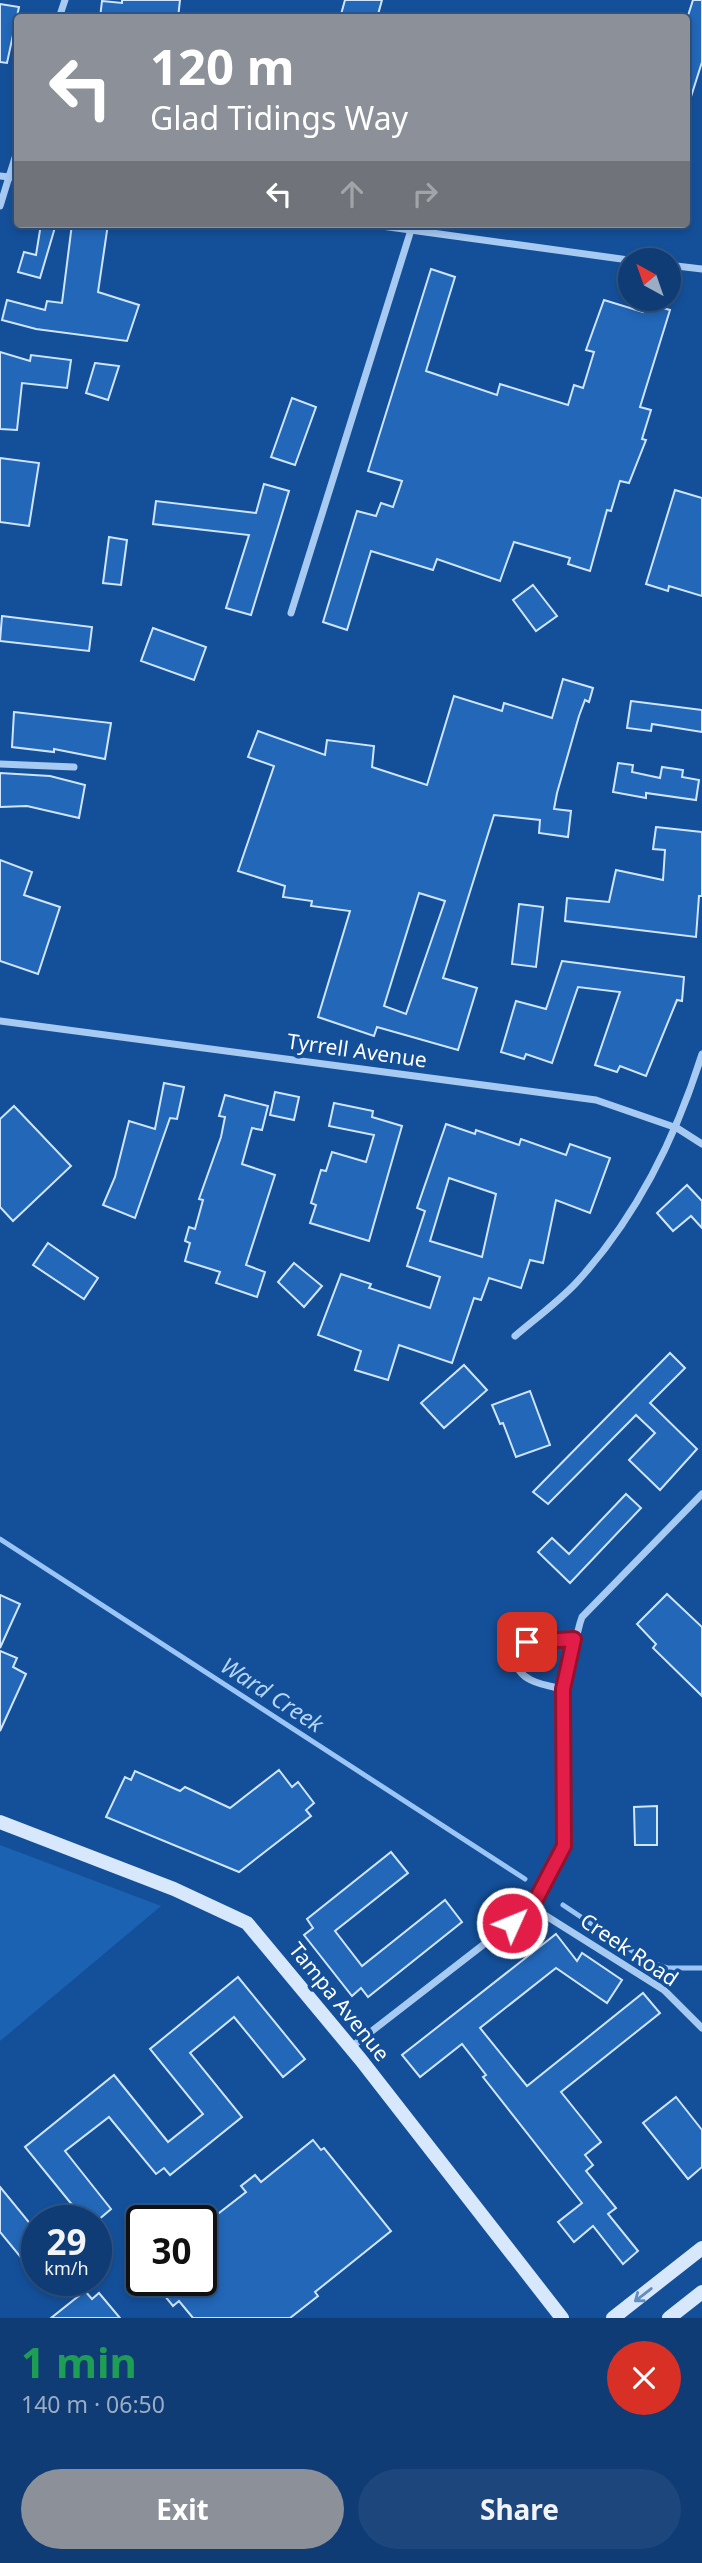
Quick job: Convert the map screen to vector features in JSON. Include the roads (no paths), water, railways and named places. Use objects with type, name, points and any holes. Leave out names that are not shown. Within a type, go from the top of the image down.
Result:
[{"type":"street","points":[[0,176],[14,177],[0,206]]},
{"type":"street","points":[[396,228],[618,259]]},
{"type":"street","points":[[291,613],[411,230]]},
{"type":"street","points":[[681,267],[702,269]]},
{"type":"street","points":[[0,764],[74,767]]},
{"type":"street","name":"Tyrrell Avenue","points":[[0,1021],[596,1100],[677,1128],[702,1144]]},
{"type":"street","points":[[516,1336],[575,1284],[613,1239],[677,1128],[702,1054]]},
{"type":"street","points":[[350,2048],[532,1907],[564,1846],[563,1689],[574,1639],[583,1617],[702,1494]]},
{"type":"street","points":[[563,1689],[537,1683],[523,1676],[515,1659],[527,1642],[574,1639]]},
{"type":"street","name":"Tampa Avenue","points":[[0,1822],[174,1889],[247,1923],[350,2048],[562,2318]]},
{"type":"street","name":"Creek Road","points":[[532,1907],[664,1990],[702,2028]]},
{"type":"street","points":[[613,2318],[702,2248]]},
{"type":"street","points":[[669,2318],[702,2292]]},
{"type":"waterway","name":"Ward Creek","points":[[0,1539],[525,1879]]},
{"type":"waterway","name":"Ward Creek","points":[[563,1905],[647,1961],[668,1968],[702,1968]]}]
